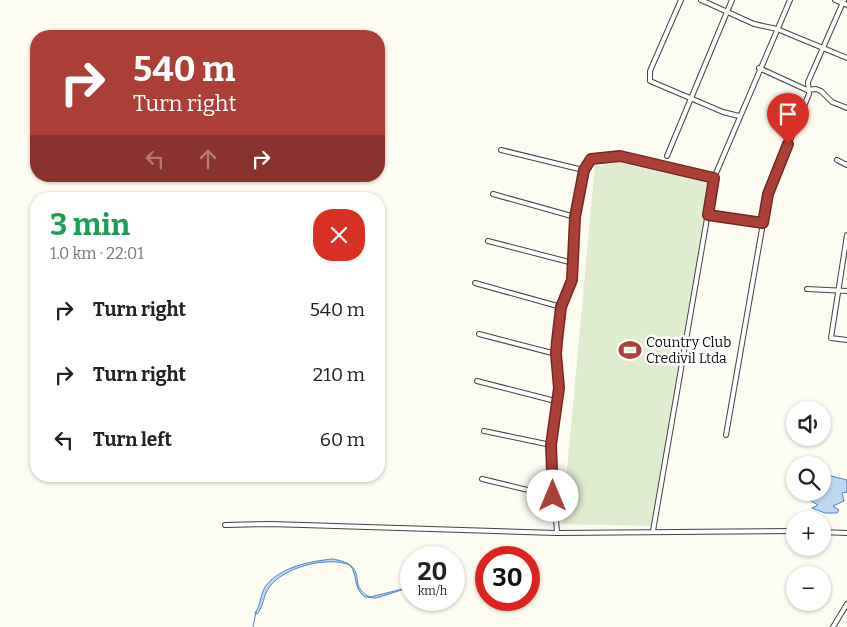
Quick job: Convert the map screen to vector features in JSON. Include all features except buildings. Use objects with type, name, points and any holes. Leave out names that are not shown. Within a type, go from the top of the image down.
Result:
[{"type":"street","points":[[681,0],[648,79],[654,84],[732,115],[739,116]]},
{"type":"street","points":[[702,0],[754,24],[777,29],[847,58]]},
{"type":"street","points":[[666,156],[732,0]]},
{"type":"street","points":[[653,531],[714,178],[759,68],[790,0]]},
{"type":"street","points":[[726,435],[768,194],[807,100],[808,82],[844,3],[835,0]]},
{"type":"street","points":[[759,68],[807,90],[816,89],[821,91],[832,102],[847,108]]},
{"type":"street","points":[[501,150],[584,170]]},
{"type":"street","points":[[557,533],[551,445],[558,402],[556,354],[561,307],[572,280],[575,217],[584,170],[591,159],[613,155],[714,178]]},
{"type":"street","points":[[837,160],[847,165]]},
{"type":"street","points":[[493,194],[575,217]]},
{"type":"street","points":[[708,215],[763,223]]},
{"type":"street","points":[[847,235],[830,338],[847,340]]},
{"type":"street","points":[[488,242],[573,263]]},
{"type":"street","points":[[475,283],[561,307]]},
{"type":"street","points":[[807,289],[838,289],[847,291]]},
{"type":"street","points":[[478,334],[556,354]]},
{"type":"street","points":[[477,381],[558,402]]},
{"type":"street","points":[[484,431],[551,445]]},
{"type":"street","points":[[482,480],[553,496]]},
{"type":"street","points":[[225,524],[557,533],[653,531],[786,532]]},
{"type":"street","points":[[831,532],[847,533]]},
{"type":"street","points":[[833,627],[847,604]]},
{"type":"green space","name":"Country Club Credivil Ltda","points":[[617,162],[711,183],[652,526],[562,524],[595,165],[602,166]]},
{"type":"water","points":[[831,476],[847,480],[847,492],[842,493],[844,501],[833,506],[839,510],[837,513],[812,508],[818,505],[811,501],[831,501]]},
{"type":"water","points":[[333,559],[349,565],[330,562],[319,563],[307,565],[286,573],[270,586],[259,611],[257,614],[255,613],[265,587],[278,574],[306,563]]},
{"type":"water","points":[[350,566],[355,571],[359,587],[370,597],[400,590],[376,598],[365,597],[357,586]]},
{"type":"waterway","points":[[253,627],[256,612]]},
{"type":"place","name":"Country Club Credivil Ltda","points":[[630,350]]},
{"type":"route","points":[[553,496],[551,445],[559,388],[556,354],[557,341],[561,307],[572,280],[575,217],[584,170],[588,162],[591,159],[613,155],[714,178],[708,215],[763,223],[766,216],[768,194],[788,144]]}]
